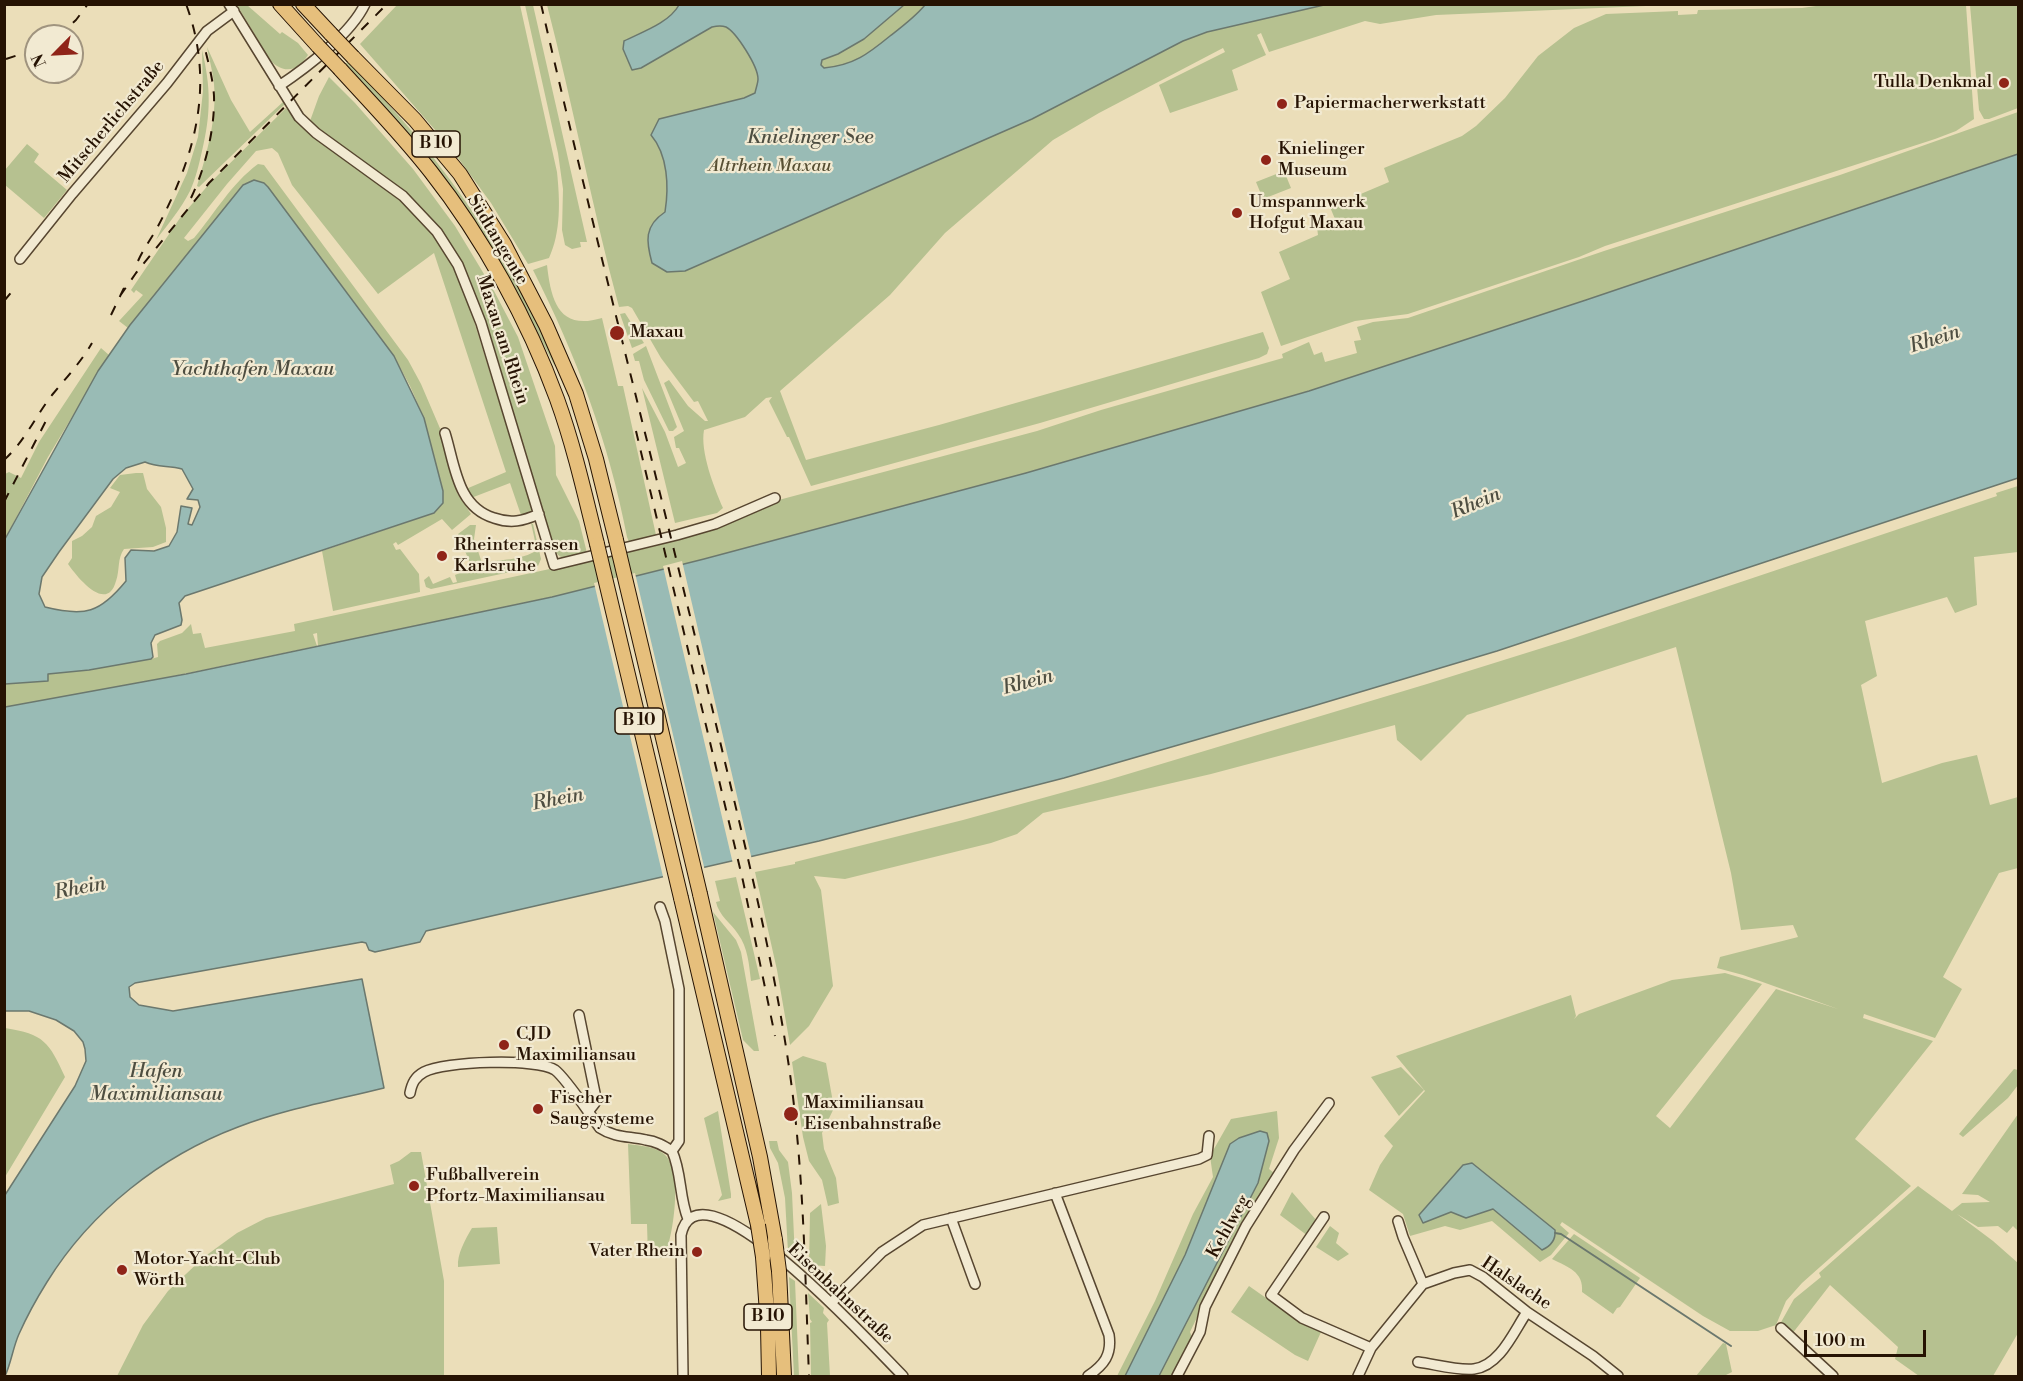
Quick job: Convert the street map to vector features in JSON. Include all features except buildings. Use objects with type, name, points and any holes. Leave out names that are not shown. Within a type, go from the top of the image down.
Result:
[{"type":"highway","name":"Südtangente","points":[[280,4],[431,172],[471,228],[531,336],[557,399],[576,460],[597,544],[758,1225],[763,1257],[769,1377]]},
{"type":"highway","name":"Südtangente","points":[[303,4],[415,120],[460,174],[514,264],[553,340],[576,394],[596,459],[616,540],[767,1192],[779,1271],[784,1377]]},
{"type":"street","points":[[279,86],[312,64],[356,20],[365,4]]},
{"type":"street","name":"Maxau am Rhein","points":[[232,8],[294,112],[309,127],[403,196],[437,232],[458,265],[481,323],[554,565],[715,524],[775,498]]},
{"type":"street","name":"Mitscherlichstraße","points":[[20,260],[75,190],[167,83],[207,31],[232,8]]},
{"type":"street","points":[[445,434],[461,490],[478,511],[486,516],[510,522],[522,521],[539,514]]},
{"type":"street","points":[[660,907],[679,989],[679,1141],[672,1151]]},
{"type":"street","points":[[579,1015],[596,1098],[588,1112]]},
{"type":"street","points":[[410,1093],[418,1075],[431,1068],[474,1063],[546,1065],[557,1071],[600,1128],[607,1133],[648,1140],[672,1151],[680,1174],[682,1200],[688,1219],[681,1235],[682,1377]]},
{"type":"street","name":"Kehlweg","points":[[1177,1377],[1200,1332],[1205,1307],[1246,1226],[1294,1150],[1329,1103]]},
{"type":"street","points":[[831,1303],[882,1252],[923,1225],[1199,1159],[1207,1155],[1209,1136]]},
{"type":"street","points":[[1054,1193],[1109,1335],[1110,1345],[1104,1364],[1088,1377]]},
{"type":"street","name":"Eisenbahnstraße","points":[[688,1219],[697,1214],[707,1214],[730,1221],[774,1253],[831,1303],[903,1377]]},
{"type":"street","points":[[1324,1217],[1271,1295],[1302,1318],[1371,1348]]},
{"type":"street","points":[[951,1218],[975,1284]]},
{"type":"street","points":[[1358,1377],[1371,1348],[1423,1284],[1398,1221]]},
{"type":"street","name":"Halslache","points":[[1423,1284],[1470,1270],[1484,1277],[1527,1312],[1593,1356],[1618,1377]]},
{"type":"street","points":[[1418,1362],[1465,1369],[1480,1368],[1494,1360],[1527,1312]]},
{"type":"street","points":[[1781,1328],[1833,1377]]},
{"type":"green space","points":[[237,5],[247,5],[280,34],[282,32],[298,43],[308,55],[300,65],[286,69],[275,65]]},
{"type":"green space","points":[[397,5],[520,5],[557,172],[559,216],[556,238],[549,258],[528,264],[491,203],[450,147],[360,44]]},
{"type":"green space","points":[[525,5],[533,5],[587,242],[580,242],[581,247],[572,249],[565,245],[562,230],[563,189],[558,153]]},
{"type":"green space","name":"Altrhein Maxau","points":[[547,5],[1669,5],[1436,15],[1380,24],[1365,21],[1269,52],[1261,33],[1257,35],[1266,55],[1232,70],[1238,90],[1170,113],[1159,85],[1225,52],[1223,48],[1099,113],[1053,140],[945,233],[890,295],[780,391],[806,460],[939,425],[1263,332],[1269,348],[1267,354],[1040,423],[811,486],[789,437],[769,401],[772,397],[766,398],[745,417],[704,430],[706,459],[723,508],[717,513],[675,523],[642,388],[665,432],[678,467],[686,463],[679,448],[676,448],[674,437],[684,431],[664,383],[669,380],[688,406],[708,421],[698,401],[694,402],[661,358],[632,308],[619,307]]},
{"type":"green space","points":[[1823,5],[1966,5],[1974,119],[1956,131],[1935,139],[1605,246],[1579,257],[1408,314],[1355,321],[1281,346],[1261,292],[1290,279],[1279,252],[1318,235],[1317,227],[1335,219],[1330,207],[1389,182],[1384,168],[1462,136],[1476,126],[1505,98],[1538,56],[1574,28],[1606,14],[1678,11],[1678,15],[1697,14],[1698,10],[1802,8]]},
{"type":"green space","points":[[1970,5],[2018,5],[2018,108],[1989,119],[1984,119],[1979,110]]},
{"type":"green space","points":[[207,47],[231,100],[250,132],[283,102],[285,104],[199,187],[197,186],[213,123],[215,97]]},
{"type":"green space","points":[[202,50],[209,100],[200,161],[190,191],[156,240],[187,173],[198,137],[203,91]]},
{"type":"green space","points":[[348,62],[416,137],[467,204],[498,251],[526,300],[547,341],[555,367],[515,288],[468,211],[417,144],[345,64]]},
{"type":"green space","points":[[329,77],[413,169],[455,226],[493,289],[518,337],[555,446],[556,475],[579,521],[587,553],[564,558],[553,548],[497,359],[464,270],[444,235],[310,121]]},
{"type":"green space","points":[[286,108],[297,121],[405,203],[437,239],[456,269],[531,505],[530,513],[522,518],[510,483],[471,498],[466,489],[506,472],[434,253],[378,294],[292,185],[278,153],[272,148],[256,151],[184,238],[188,241],[194,238],[240,180],[258,164],[264,165],[408,360],[442,433],[457,493],[471,514],[452,530],[442,519],[398,545],[396,542],[393,544],[396,550],[400,549],[419,574],[420,592],[333,611],[322,551],[434,513],[424,418],[394,356],[374,328],[264,183],[245,183],[128,328],[119,321],[143,295],[136,290],[134,293],[131,290],[180,218],[210,183]]},
{"type":"green space","points":[[2018,112],[2018,154],[1309,391],[1026,473],[561,595],[318,646],[317,633],[313,634],[317,646],[131,685],[5,707],[5,684],[47,681],[47,674],[158,657],[157,644],[160,641],[182,633],[191,624],[193,634],[201,633],[205,648],[295,631],[294,624],[652,547],[721,527],[722,523],[775,501],[1037,431],[1101,410],[1283,358],[1282,354],[1309,342],[1314,355],[1322,352],[1325,362],[1357,353],[1354,341],[1361,340],[1357,327],[1373,322],[1408,318],[1604,251],[1840,175]]},
{"type":"green space","points":[[27,144],[39,154],[34,162],[67,190],[44,218],[5,185],[5,170]]},
{"type":"green space","points":[[1284,171],[1291,188],[1263,199],[1256,182]]},
{"type":"green space","points":[[547,265],[551,290],[560,310],[576,320],[587,321],[602,318],[618,386],[623,386],[656,535],[629,542],[601,433],[577,367],[533,270]]},
{"type":"green space","points":[[625,313],[644,343],[632,348],[620,314]]},
{"type":"green space","points":[[646,346],[677,427],[673,431],[669,431],[644,380],[639,361],[635,361],[633,354]]},
{"type":"green space","points":[[101,348],[109,355],[48,457],[5,539],[5,474],[9,472],[21,478],[39,442]]},
{"type":"green space","points":[[143,473],[147,489],[161,507],[166,528],[166,542],[153,547],[124,549],[112,590],[106,594],[99,594],[85,584],[68,564],[72,558],[72,541],[92,527],[96,516],[111,507],[120,492],[110,488],[120,475]]},
{"type":"green space","points":[[2018,486],[2018,552],[1974,557],[1977,605],[1955,613],[1947,597],[1865,621],[1877,676],[1861,685],[1882,783],[1942,763],[1977,755],[1990,805],[2018,797],[2018,868],[1999,873],[1943,977],[1962,989],[1935,1038],[1864,1014],[1863,1018],[1933,1041],[1855,1139],[1911,1186],[1802,1283],[1786,1301],[1776,1325],[1758,1331],[1730,1331],[1703,1316],[1562,1222],[1560,1225],[1569,1233],[1551,1255],[1540,1262],[1492,1221],[1460,1230],[1445,1226],[1410,1236],[1403,1214],[1369,1190],[1380,1165],[1393,1146],[1384,1136],[1425,1091],[1396,1056],[1571,995],[1576,1016],[1574,1019],[1579,1014],[1672,980],[1725,973],[1762,984],[1656,1116],[1670,1128],[1776,989],[1838,1009],[1717,968],[1720,957],[1798,937],[1793,925],[1741,930],[1731,873],[1676,647],[1467,715],[1421,761],[1397,740],[1395,725],[1211,774],[1043,813],[1017,834],[991,843],[845,879],[814,876],[821,890],[833,986],[809,1026],[790,1045],[777,970],[755,872],[795,864],[795,862],[963,820],[1108,780],[1427,684],[1571,639],[1997,496],[1996,493]]},
{"type":"green space","points":[[531,523],[541,559],[538,566],[431,589],[426,587],[424,580],[429,576],[433,584],[450,577],[453,583],[457,582],[455,575],[472,568],[458,534],[470,525],[476,525],[474,539],[482,563],[518,558],[537,550]]},
{"type":"green space","points":[[736,877],[760,979],[751,981],[748,956],[744,945],[716,902],[720,901],[715,881]]},
{"type":"green space","points":[[713,912],[736,940],[741,952],[759,1051],[754,1051],[743,1040]]},
{"type":"green space","points":[[5,1028],[29,1033],[44,1042],[54,1055],[65,1077],[5,1177]]},
{"type":"green space","points":[[803,1056],[826,1063],[834,1108],[822,1133],[824,1149],[836,1178],[839,1203],[828,1206],[822,1180],[809,1161],[803,1137],[792,1062]]},
{"type":"green space","points":[[1401,1067],[1424,1090],[1399,1116],[1371,1077]]},
{"type":"green space","points":[[2014,1069],[2018,1070],[2018,1085],[2008,1098],[1963,1137],[1959,1134]]},
{"type":"green space","points":[[718,1111],[731,1198],[718,1201],[722,1195],[704,1118]]},
{"type":"green space","points":[[1277,1111],[1279,1138],[1269,1169],[1274,1173],[1240,1228],[1190,1332],[1192,1337],[1172,1376],[1117,1376],[1155,1301],[1193,1214],[1213,1177],[1210,1156],[1231,1119]]},
{"type":"green space","points":[[2018,1114],[2018,1231],[2013,1226],[2007,1233],[1998,1226],[1978,1227],[1957,1214],[2018,1263],[2018,1333],[1993,1376],[1919,1376],[1895,1359],[1898,1347],[1830,1285],[1792,1334],[1780,1324],[1794,1299],[1821,1277],[1819,1273],[1918,1186],[1952,1211],[1962,1203],[1990,1202],[1978,1195],[1962,1194]]},
{"type":"green space","points":[[769,1141],[777,1141],[779,1150],[788,1162],[795,1258],[788,1252],[785,1198],[778,1163]]},
{"type":"green space","points":[[628,1144],[656,1149],[664,1154],[674,1174],[675,1205],[671,1236],[664,1258],[648,1258],[647,1224],[631,1224]]},
{"type":"green space","points":[[411,1152],[421,1152],[444,1281],[444,1376],[117,1376],[143,1325],[168,1291],[204,1257],[237,1233],[266,1218],[394,1184],[390,1165]]},
{"type":"green space","points":[[1292,1192],[1317,1221],[1308,1236],[1280,1215]]},
{"type":"green space","points":[[821,1204],[826,1246],[825,1266],[809,1265],[810,1213]]},
{"type":"green space","points":[[1330,1226],[1339,1233],[1336,1243],[1349,1254],[1338,1261],[1316,1247]]},
{"type":"green space","points":[[497,1227],[500,1264],[458,1267],[460,1252],[472,1228]]},
{"type":"green space","points":[[1574,1234],[1640,1278],[1613,1314],[1582,1292],[1582,1285],[1574,1271],[1552,1259]]},
{"type":"green space","points":[[789,1277],[795,1281],[799,1376],[794,1376]]},
{"type":"green space","points":[[1249,1286],[1303,1324],[1321,1332],[1308,1361],[1295,1355],[1231,1312]]},
{"type":"green space","points":[[808,1293],[824,1308],[823,1313],[829,1320],[827,1323],[830,1376],[811,1376],[810,1323],[812,1322]]},
{"type":"green space","points":[[1723,1343],[1726,1344],[1732,1372],[1724,1376],[1696,1376]]},
{"type":"water","name":"Knielinger See","points":[[679,5],[904,5],[864,39],[822,60],[821,65],[824,68],[844,64],[867,53],[909,21],[925,5],[1324,5],[1207,32],[1183,41],[1032,119],[685,271],[667,272],[652,263],[648,241],[650,228],[665,212],[667,192],[664,162],[657,143],[651,135],[659,119],[744,98],[755,93],[758,79],[751,58],[741,42],[730,30],[720,26],[712,27],[641,68],[632,70],[623,49],[624,41],[662,22]]},
{"type":"water","points":[[2018,154],[2018,478],[1497,651],[1064,778],[819,841],[426,931],[420,942],[375,952],[369,950],[366,943],[362,942],[135,983],[129,987],[130,997],[139,1005],[173,1011],[362,979],[384,1088],[292,1110],[238,1127],[209,1139],[155,1170],[106,1209],[65,1256],[32,1307],[15,1344],[5,1376],[5,1195],[75,1086],[86,1061],[83,1042],[74,1031],[56,1020],[29,1011],[5,1011],[5,707],[186,674],[552,597],[1026,473],[1309,391]]},
{"type":"water","name":"Yachthafen Maxau","points":[[254,180],[268,187],[394,356],[424,418],[443,491],[443,503],[434,513],[185,596],[179,603],[181,625],[155,635],[151,643],[153,657],[151,659],[89,670],[48,674],[48,681],[5,684],[5,539],[98,371],[130,325],[243,185]],"holes":[[[145,462],[182,469],[193,489],[187,499],[198,500],[200,507],[192,525],[188,524],[192,508],[181,506],[177,532],[169,546],[154,551],[131,550],[125,558],[126,581],[117,592],[99,606],[81,612],[45,607],[39,594],[42,577],[59,552],[113,479],[126,468]]]},
{"type":"water","points":[[1260,1131],[1267,1133],[1269,1141],[1258,1183],[1159,1376],[1125,1376],[1185,1255],[1230,1144],[1239,1138]]},
{"type":"water","points":[[1472,1163],[1555,1230],[1554,1240],[1550,1245],[1542,1250],[1493,1209],[1466,1218],[1451,1212],[1423,1223],[1419,1215],[1463,1165]]},
{"type":"pier","points":[[682,561],[752,860],[733,864],[663,566]]},
{"type":"pier","points":[[635,573],[705,871],[664,881],[594,583]]},
{"type":"waterway","points":[[1555,1233],[1561,1234],[1731,1346]]},
{"type":"railway","points":[[72,24],[88,4]]},
{"type":"railway","points":[[138,261],[170,203],[191,148],[197,120],[200,92],[199,63],[195,34],[186,4]]},
{"type":"railway","points":[[120,296],[209,183],[387,4]]},
{"type":"railway","points":[[541,4],[735,805],[775,984],[795,1112],[803,1225],[809,1376]]},
{"type":"railway","points":[[191,198],[205,162],[213,122],[213,90],[205,49]]},
{"type":"railway","points":[[6,59],[24,53]]},
{"type":"railway","points":[[111,315],[124,288]]},
{"type":"railway","points":[[4,301],[14,289]]},
{"type":"railway","points":[[4,460],[18,445],[46,403],[92,343]]},
{"type":"railway","points":[[4,502],[49,415]]},
{"type":"railway","points":[[636,431],[743,881],[775,1036]]},
{"type":"place","name":"Tulla Denkmal","points":[[2004,83]]},
{"type":"place","name":"Papiermacherwerkstatt","points":[[1282,104]]},
{"type":"place","name":"Knielinger Museum","points":[[1266,160]]},
{"type":"place","name":"Umspannwerk Hofgut Maxau","points":[[1237,213]]},
{"type":"place","name":"Maxau","points":[[617,333]]},
{"type":"place","name":"Rheinterrassen Karlsruhe","points":[[442,556]]},
{"type":"place","name":"CJD Maximiliansau","points":[[504,1045]]},
{"type":"place","name":"Fischer Saugsysteme","points":[[538,1109]]},
{"type":"place","name":"Maximiliansau Eisenbahnstraße","points":[[791,1114]]},
{"type":"place","name":"Fußballverein Pfortz-Maximiliansau","points":[[414,1186]]},
{"type":"place","name":"Vater Rhein","points":[[697,1252]]},
{"type":"place","name":"Motor-Yacht-Club Wörth","points":[[122,1270]]},
{"type":"water label","name":"Rhein","points":[[1935,340]]},
{"type":"water label","name":"Rhein","points":[[1476,504]]},
{"type":"water label","name":"Rhein","points":[[1028,683]]},
{"type":"water label","name":"Rhein","points":[[558,800]]},
{"type":"water label","name":"Rhein","points":[[80,889]]},
{"type":"water label","name":"Hafen Maximiliansau","points":[[156,1084]]}]
